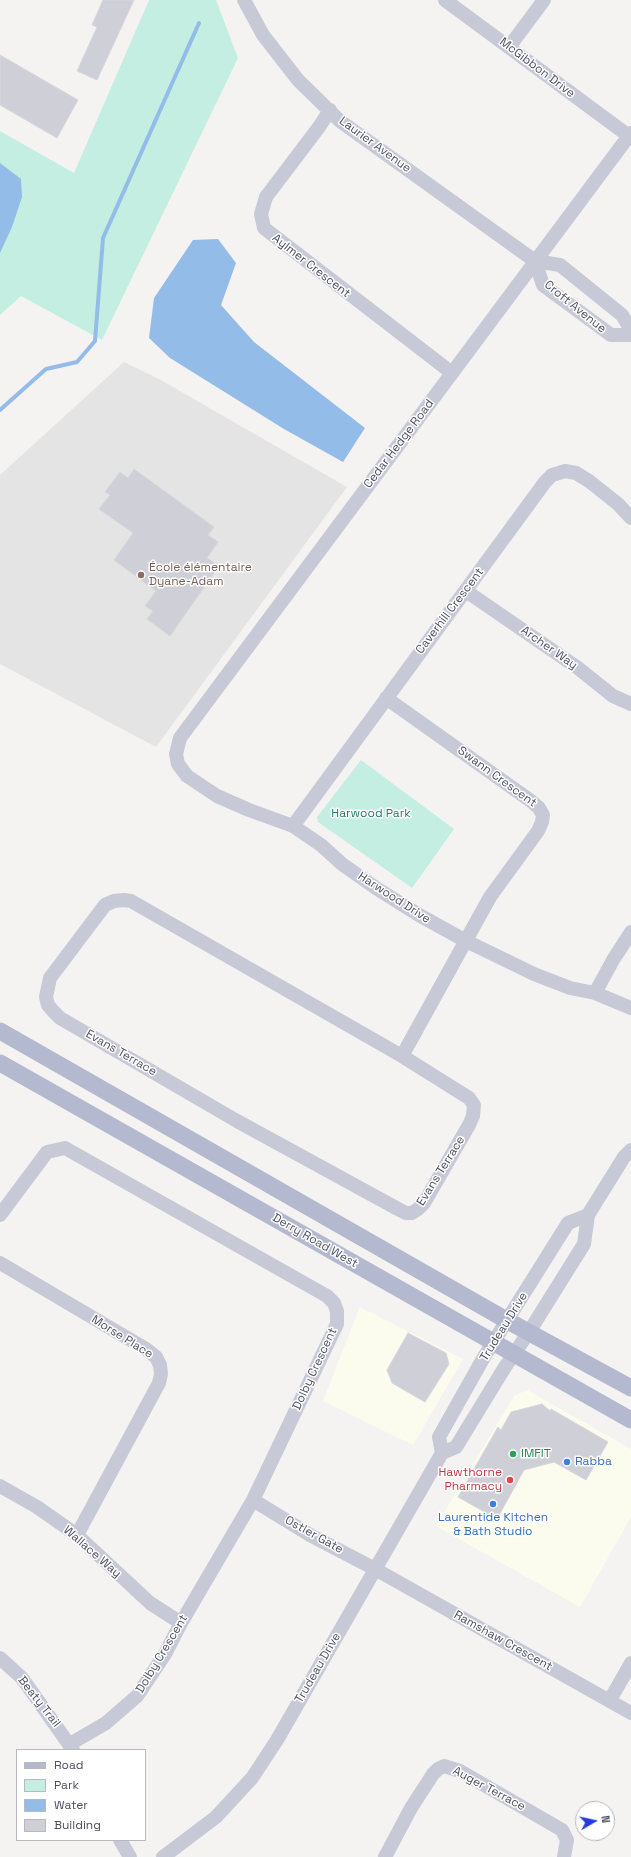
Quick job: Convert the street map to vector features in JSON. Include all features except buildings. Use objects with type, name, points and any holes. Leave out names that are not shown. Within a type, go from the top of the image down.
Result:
[{"type":"main road","points":[[0,1032],[508,1321],[631,1388]]},
{"type":"main road","name":"Derry Road West","points":[[0,1063],[631,1420]]},
{"type":"street","name":"Laurier Avenue","points":[[244,0],[263,35],[298,80],[340,121],[535,261]]},
{"type":"street","name":"McGibbon Drive","points":[[445,0],[630,134]]},
{"type":"street","points":[[509,47],[544,0]]},
{"type":"street","name":"Aylmer Crescent","points":[[330,110],[319,127],[266,197],[261,214],[264,228],[452,373]]},
{"type":"street","name":"Cedar Hedge Road","points":[[176,759],[176,748],[180,738],[630,134]]},
{"type":"street","name":"Croft Avenue","points":[[631,330],[622,315],[560,265],[535,261],[543,285],[611,335],[631,335]]},
{"type":"street","name":"Caverhill Crescent","points":[[293,826],[466,591],[544,482],[552,475],[565,471],[576,473],[589,481],[618,504],[631,518]]},
{"type":"street","name":"Archer Way","points":[[466,591],[578,668],[613,696],[631,704]]},
{"type":"street","name":"Swann Crescent","points":[[386,698],[531,801],[539,808],[542,815],[542,822],[538,831],[490,897],[466,941]]},
{"type":"street","name":"Harwood Drive","points":[[176,759],[183,773],[217,796],[249,810],[293,826],[376,888],[419,915],[466,941],[534,974],[570,988],[595,993],[631,1008]]},
{"type":"street","name":"Evans Terrace","points":[[114,901],[131,901],[402,1056],[460,1091],[469,1098],[474,1105],[473,1116],[465,1132],[424,1203],[412,1213],[406,1213],[398,1209],[237,1121],[60,1018],[48,1005],[46,997],[47,987],[50,978],[105,906],[114,901]]},
{"type":"street","points":[[595,993],[613,960],[631,932]]},
{"type":"street","points":[[402,1056],[466,941]]},
{"type":"street","name":"Dolby Crescent","points":[[0,1215],[47,1152],[65,1148],[327,1296],[334,1303],[337,1312],[337,1324],[253,1500],[181,1623],[165,1654],[137,1696],[106,1723],[72,1747]]},
{"type":"street","name":"Trudeau Drive","points":[[163,1857],[216,1817],[252,1778],[277,1740],[442,1453],[456,1447],[584,1244],[588,1215],[631,1150]]},
{"type":"street","name":"Trudeau Drive","points":[[442,1453],[439,1437],[484,1357],[508,1321],[568,1223],[588,1215]]},
{"type":"street","name":"Morse Place","points":[[0,1263],[146,1349],[156,1357],[160,1365],[161,1374],[159,1383],[77,1535]]},
{"type":"street","name":"Wallace Way","points":[[0,1486],[37,1507],[77,1535],[150,1603],[181,1623]]},
{"type":"street","name":"Ostler Gate","points":[[253,1500],[310,1535],[375,1569]]},
{"type":"street","name":"Ramshaw Crescent","points":[[375,1569],[631,1713]]},
{"type":"street","name":"Beaty Trail","points":[[0,1658],[22,1678],[72,1747]]},
{"type":"street","points":[[610,1700],[631,1662]]},
{"type":"street","name":"Auger Terrace","points":[[385,1857],[411,1808],[434,1774],[438,1769],[444,1766],[460,1771],[562,1830],[567,1840],[564,1857]]},
{"type":"street","points":[[121,1841],[130,1857]]},
{"type":"shaded area","name":"École élémentaire Dyane-Adam","points":[[124,362],[159,379],[347,487],[156,747],[0,664],[0,475]]},
{"type":"shaded area","points":[[360,1307],[463,1359],[413,1445],[323,1401]]},
{"type":"shaded area","points":[[527,1390],[631,1449],[631,1517],[580,1607],[436,1526],[514,1396]]},
{"type":"green space","points":[[149,0],[216,0],[238,58],[102,340],[21,296],[0,315],[0,131],[74,173]]},
{"type":"green space","name":"Harwood Park","points":[[361,760],[454,829],[412,888],[318,822],[317,817]]},
{"type":"water","points":[[0,163],[21,179],[22,197],[12,227],[0,253]]},
{"type":"water","points":[[218,239],[236,263],[221,305],[254,342],[365,428],[343,462],[284,429],[170,358],[149,338],[154,298],[193,240]]},
{"type":"waterway","points":[[0,410],[46,369],[77,362],[95,341],[103,238],[199,23]]},
{"type":"place","name":"École élémentaire Dyane-Adam","points":[[141,575]]},
{"type":"place","name":"IMFIT","points":[[513,1454]]},
{"type":"place","name":"Rabba","points":[[567,1462]]},
{"type":"place","name":"Hawthorne Pharmacy","points":[[510,1480]]},
{"type":"place","name":"Laurentide Kitchen & Bath Studio","points":[[493,1504]]}]
